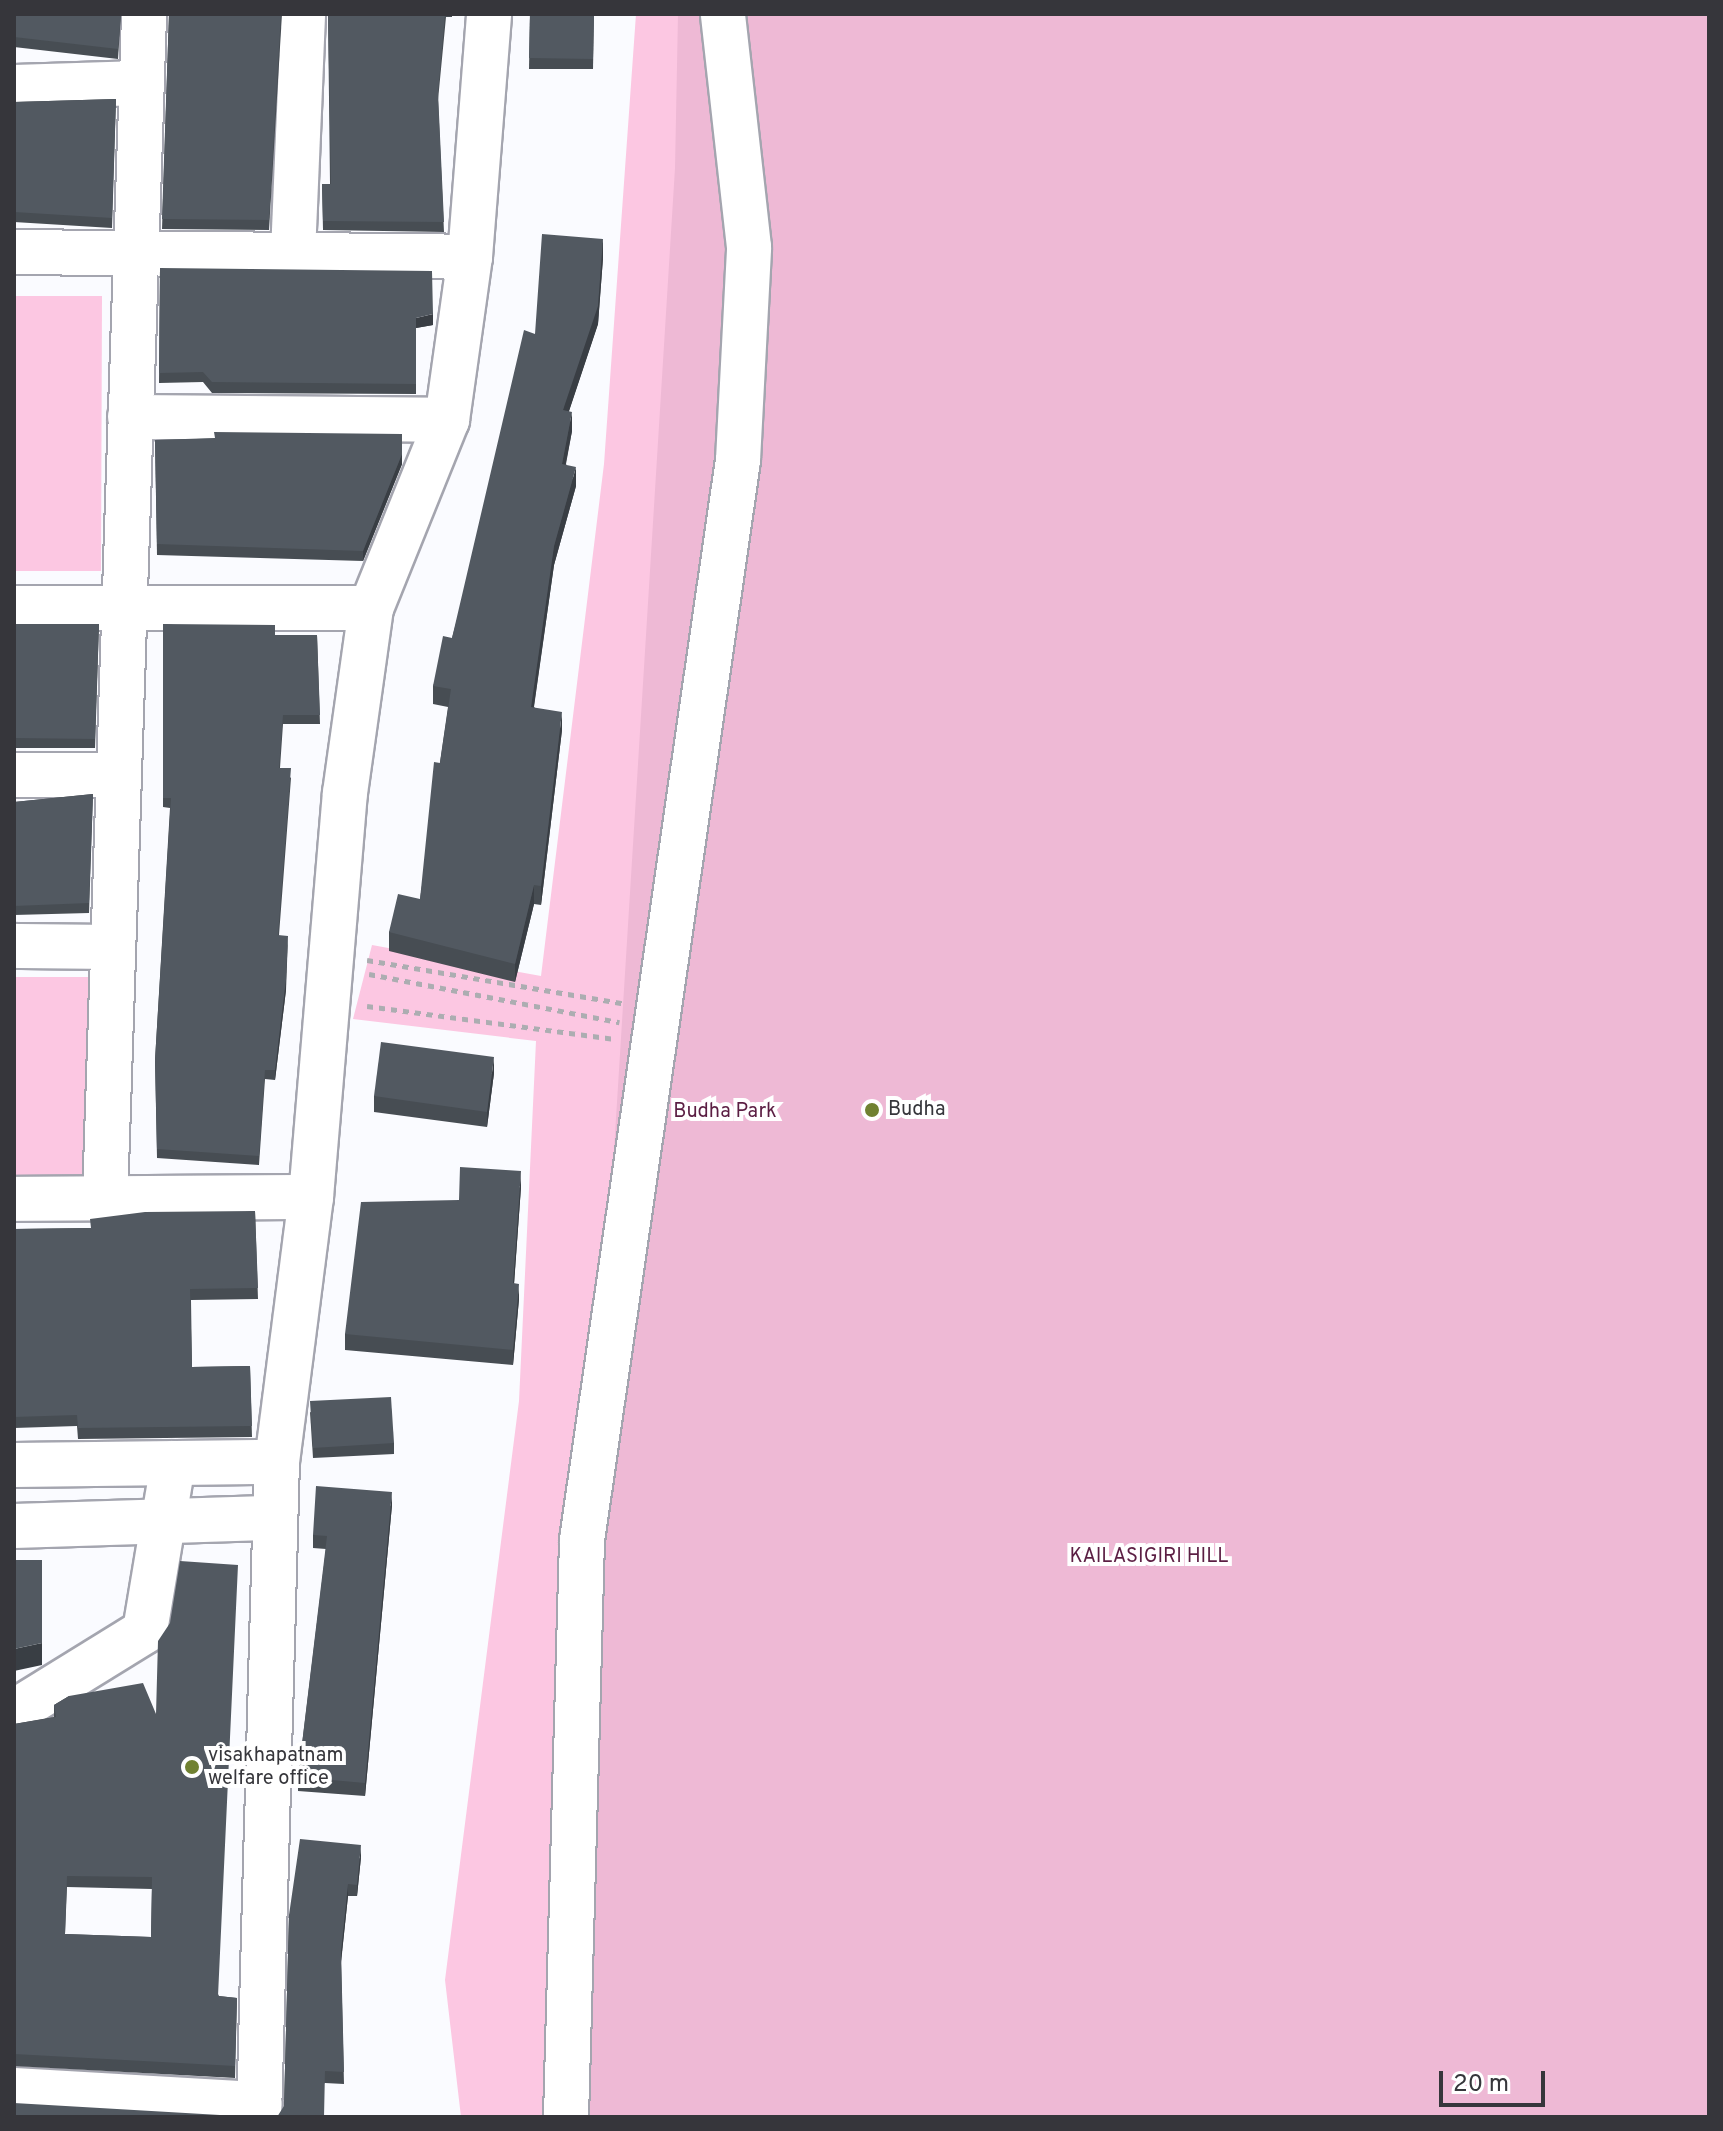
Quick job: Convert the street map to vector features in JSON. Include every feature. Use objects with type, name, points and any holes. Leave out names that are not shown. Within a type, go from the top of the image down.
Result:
[{"type":"street","points":[[105,1198],[144,14]]},
{"type":"street","points":[[293,254],[303,14]]},
{"type":"street","points":[[14,2090],[259,2110],[277,1462],[311,1197],[345,793],[371,608],[447,420],[470,257],[489,14]]},
{"type":"street","points":[[566,2117],[576,1604],[652,1027],[738,460],[749,247],[723,14]]},
{"type":"street","points":[[14,87],[142,83]]},
{"type":"street","points":[[14,252],[470,257]]},
{"type":"street","points":[[130,417],[447,420]]},
{"type":"street","points":[[14,608],[371,608]]},
{"type":"street","points":[[14,775],[119,775]]},
{"type":"street","points":[[14,946],[113,947]]},
{"type":"street","points":[[14,1199],[311,1197]]},
{"type":"street","points":[[14,1465],[277,1462]]},
{"type":"street","points":[[14,1712],[145,1631],[167,1527],[173,1463]]},
{"type":"street","points":[[14,1526],[167,1527],[274,1518]]},
{"type":"path","points":[[360,983],[366,960],[652,1027]]},
{"type":"path","points":[[362,973],[652,1027]]},
{"type":"path","points":[[356,1005],[652,1027]]},
{"type":"shaded area","name":"Budha Park","points":[[636,14],[765,14],[624,2117],[461,2117],[445,1980],[519,1401],[536,1041],[353,1019],[372,945],[541,976],[604,464]]},
{"type":"shaded area","points":[[14,296],[102,296],[101,571],[14,571]]},
{"type":"shaded area","points":[[14,977],[99,977],[100,1183],[14,1183]]},
{"type":"green space","name":"KAILASIGIRI HILL","points":[[678,14],[1709,14],[1709,2117],[554,2117],[675,168]]},
{"type":"building","points":[[14,14],[121,14],[118,49],[14,37]]},
{"type":"building","points":[[169,14],[281,14],[269,220],[162,219]]},
{"type":"building","points":[[328,14],[445,14],[438,93],[444,222],[323,221],[322,184],[331,184]]},
{"type":"building","points":[[530,14],[594,14],[593,59],[529,58]]},
{"type":"building","points":[[116,99],[112,218],[14,212],[14,102]]},
{"type":"building","points":[[542,234],[603,239],[598,306],[563,410],[572,412],[562,464],[576,467],[554,546],[531,707],[562,712],[541,886],[534,885],[515,964],[389,932],[398,894],[420,899],[434,762],[440,763],[451,689],[433,686],[443,636],[452,638],[524,330],[535,334]]},
{"type":"building","points":[[160,268],[432,271],[433,314],[416,318],[416,384],[212,382],[203,372],[159,373]]},
{"type":"building","points":[[214,432],[402,434],[402,454],[363,551],[157,544],[155,440],[215,438]]},
{"type":"building","points":[[14,624],[99,624],[95,739],[14,738]]},
{"type":"building","points":[[163,624],[275,625],[275,635],[317,635],[320,715],[283,715],[279,768],[291,768],[278,935],[288,936],[286,980],[275,1070],[265,1070],[259,1156],[157,1149],[155,1060],[171,798],[163,798]]},
{"type":"building","points":[[93,794],[89,903],[14,906],[14,802]]},
{"type":"building","points":[[381,1042],[494,1057],[487,1112],[374,1096]]},
{"type":"building","points":[[460,1167],[521,1171],[513,1283],[519,1284],[513,1350],[345,1334],[361,1202],[459,1200]]},
{"type":"building","points":[[255,1211],[258,1288],[190,1289],[192,1367],[250,1366],[252,1426],[78,1428],[77,1415],[14,1417],[14,1229],[91,1228],[90,1219],[145,1212]]},
{"type":"building","points":[[391,1397],[394,1443],[313,1448],[310,1401]]},
{"type":"building","points":[[316,1486],[392,1492],[365,1783],[298,1777],[327,1536],[313,1535]]},
{"type":"building","points":[[14,1560],[42,1560],[42,1643],[14,1649]]},
{"type":"building","points":[[180,1561],[238,1565],[218,1996],[237,1998],[235,2066],[14,2054],[14,1724],[56,1717],[54,1705],[69,1696],[143,1683],[156,1714],[158,1641],[170,1623]],"holes":[[[67,1876],[152,1877],[151,1937],[65,1934]]]},
{"type":"building","points":[[300,1839],[361,1845],[357,1885],[348,1884],[341,1951],[344,2072],[325,2071],[324,2117],[277,2117],[284,2106],[289,1915]]},
{"type":"building","points":[[14,2103],[237,2116],[238,2117],[14,2117]]},
{"type":"place","name":"Budha","points":[[872,1110]]},
{"type":"place","name":"visakhapatnam welfare office","points":[[192,1767]]}]
